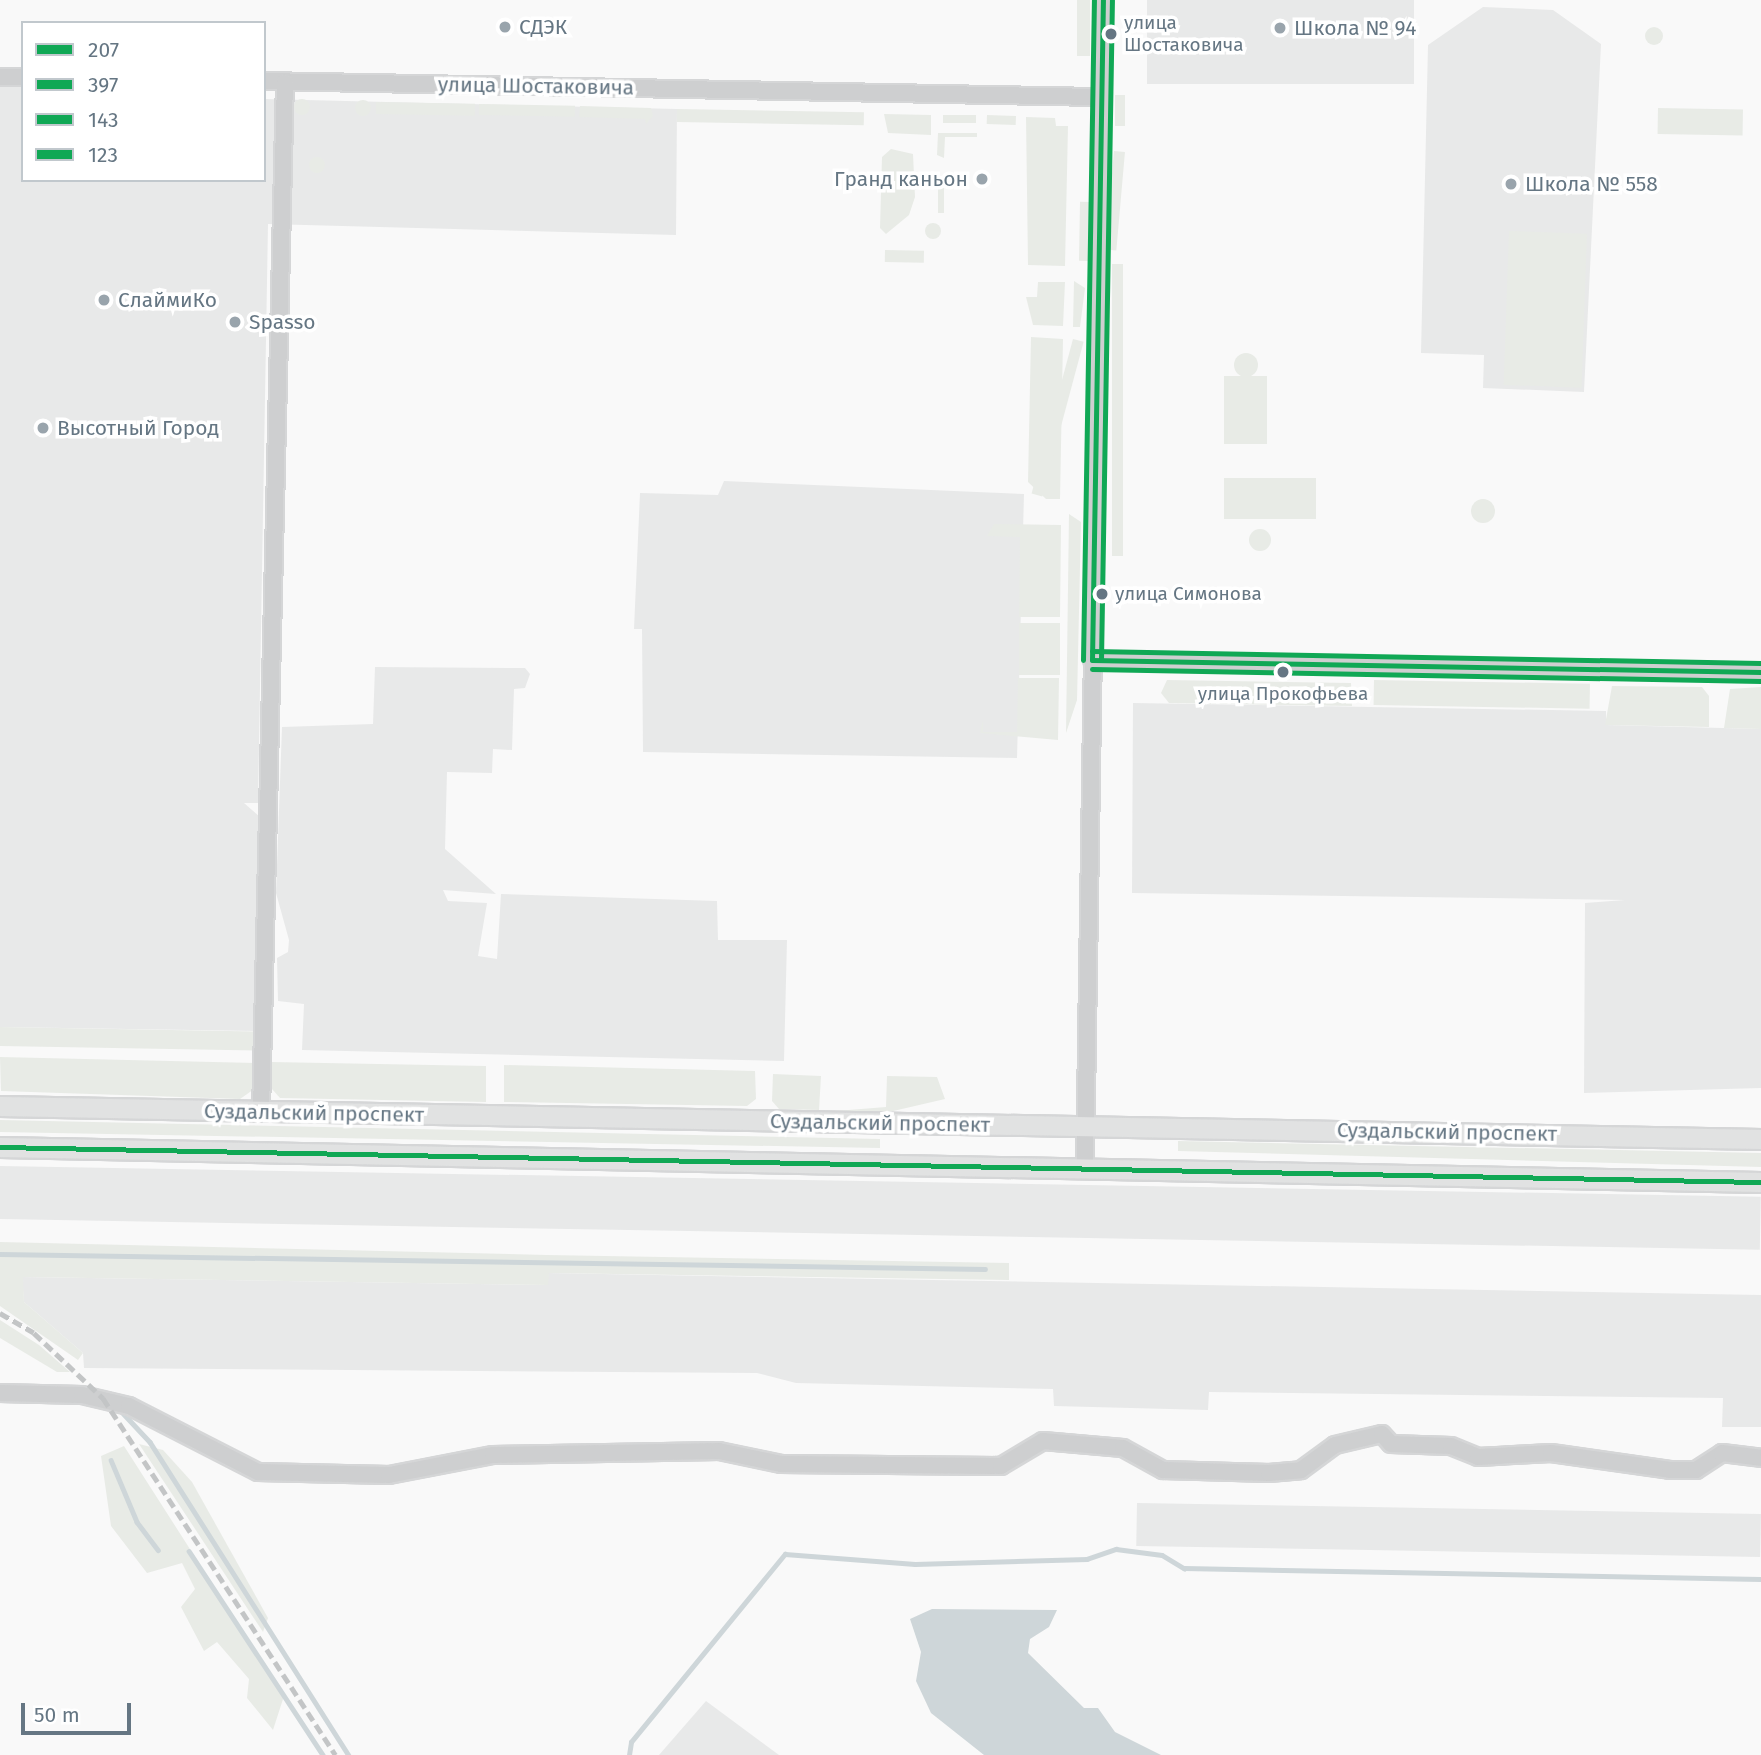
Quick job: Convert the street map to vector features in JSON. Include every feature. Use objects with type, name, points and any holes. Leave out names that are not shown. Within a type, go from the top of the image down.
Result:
[{"type":"main road","name":"Суздальский проспект","points":[[0,1106],[261,1113],[1761,1139]]},
{"type":"main road","name":"Суздальский проспект","points":[[0,1147],[1761,1182]]},
{"type":"street","points":[[1085,1169],[1103,0]]},
{"type":"street","points":[[0,77],[21,77]]},
{"type":"street","name":"улица Шостаковича","points":[[266,82],[1101,97]]},
{"type":"street","points":[[261,1113],[285,82]]},
{"type":"street","points":[[1092,660],[1761,672]]},
{"type":"street","points":[[0,1393],[82,1395],[129,1406],[258,1472],[389,1475],[493,1455],[719,1451],[781,1464],[1001,1466],[1043,1441],[1123,1448],[1163,1470],[1269,1473],[1301,1470],[1335,1445],[1382,1434],[1391,1444],[1451,1446],[1478,1457],[1551,1453],[1670,1470],[1696,1470],[1721,1453],[1761,1458]]},
{"type":"shaded area","points":[[1077,0],[1090,0],[1090,56],[1077,56]]},
{"type":"shaded area","name":"Школа № 94","points":[[1147,0],[1414,0],[1414,84],[1147,84]]},
{"type":"shaded area","name":"Школа № 558","points":[[1483,7],[1553,10],[1601,44],[1584,392],[1483,388],[1484,355],[1421,353],[1428,45]]},
{"type":"shaded area","points":[[1650,27],[1658,27],[1663,36],[1661,43],[1650,45],[1645,40],[1645,32]]},
{"type":"shaded area","points":[[0,85],[21,86],[21,182],[266,182],[266,99],[677,109],[676,235],[268,224],[258,803],[244,803],[260,817],[256,1031],[0,1027]]},
{"type":"shaded area","points":[[1115,95],[1125,95],[1125,126],[1115,126]]},
{"type":"shaded area","points":[[299,99],[305,99],[310,107],[308,113],[299,115],[294,110],[294,104]]},
{"type":"shaded area","points":[[363,100],[369,102],[369,114],[363,116],[357,114],[355,108],[357,102]]},
{"type":"shaded area","points":[[376,102],[475,104],[475,116],[376,114]]},
{"type":"shaded area","points":[[479,104],[575,106],[575,117],[479,115]]},
{"type":"shaded area","points":[[580,106],[651,108],[653,116],[646,124],[645,119],[579,117]]},
{"type":"shaded area","points":[[1658,108],[1743,109],[1743,135],[1658,134]]},
{"type":"shaded area","points":[[677,109],[864,112],[864,125],[677,122]]},
{"type":"shaded area","points":[[884,114],[931,115],[931,135],[888,133]]},
{"type":"shaded area","points":[[943,115],[976,115],[976,123],[943,123]]},
{"type":"shaded area","points":[[987,115],[1016,116],[1016,125],[987,124]]},
{"type":"shaded area","points":[[1026,117],[1055,118],[1056,126],[1068,126],[1065,266],[1028,265]]},
{"type":"shaded area","points":[[938,133],[977,133],[977,137],[945,137],[944,158],[937,155]]},
{"type":"shaded area","points":[[891,149],[913,154],[915,197],[909,215],[886,234],[880,228],[882,157]]},
{"type":"shaded area","points":[[1114,151],[1125,152],[1116,251],[1105,250]]},
{"type":"shaded area","points":[[317,157],[323,159],[323,171],[317,173],[311,171],[309,165],[311,159]]},
{"type":"shaded area","points":[[938,180],[944,180],[944,213],[938,213]]},
{"type":"shaded area","points":[[1080,202],[1091,202],[1090,261],[1079,261]]},
{"type":"shaded area","points":[[930,223],[936,223],[941,231],[939,237],[930,239],[925,234],[925,228]]},
{"type":"shaded area","points":[[1509,231],[1587,234],[1582,388],[1504,385]]},
{"type":"shaded area","points":[[885,250],[924,251],[924,263],[885,262]]},
{"type":"shaded area","points":[[1112,264],[1123,264],[1123,556],[1112,556]]},
{"type":"shaded area","points":[[1074,281],[1085,288],[1080,327],[1073,327]]},
{"type":"shaded area","points":[[1038,282],[1065,282],[1063,326],[1033,325],[1026,297],[1037,297]]},
{"type":"shaded area","points":[[1031,337],[1063,339],[1060,499],[1046,499],[1028,482]]},
{"type":"shaded area","points":[[1073,339],[1084,342],[1042,496],[1032,494]]},
{"type":"shaded area","points":[[1241,353],[1251,353],[1258,360],[1258,370],[1251,377],[1241,377],[1234,370],[1234,360]]},
{"type":"shaded area","points":[[1224,376],[1267,376],[1267,444],[1224,444]]},
{"type":"shaded area","points":[[1224,478],[1316,478],[1316,519],[1224,519]]},
{"type":"shaded area","points":[[724,481],[1024,494],[1017,758],[643,752],[642,629],[634,629],[640,493],[718,495]]},
{"type":"shaded area","points":[[1478,499],[1488,499],[1495,506],[1495,516],[1488,523],[1478,523],[1471,516],[1471,506]]},
{"type":"shaded area","points":[[1069,514],[1081,522],[1077,700],[1066,733]]},
{"type":"shaded area","points":[[994,524],[1061,525],[1060,617],[1019,617],[1020,537],[987,536]]},
{"type":"shaded area","points":[[1260,529],[1268,532],[1271,540],[1268,548],[1260,551],[1252,548],[1249,540],[1252,532]]},
{"type":"shaded area","points":[[1019,623],[1060,623],[1060,675],[1019,675]]},
{"type":"shaded area","points":[[375,667],[525,668],[530,674],[525,688],[514,689],[512,750],[493,749],[492,773],[447,772],[445,849],[496,894],[443,890],[448,901],[487,903],[478,956],[497,959],[501,894],[717,901],[718,940],[787,940],[784,1061],[302,1050],[304,1004],[278,1001],[277,958],[288,952],[289,940],[276,893],[282,727],[373,724]]},
{"type":"shaded area","points":[[1018,678],[1059,678],[1058,740],[980,733],[983,720],[983,732],[1017,732]]},
{"type":"shaded area","points":[[1167,680],[1351,683],[1352,706],[1169,703],[1161,693]]},
{"type":"shaded area","points":[[1374,680],[1590,684],[1590,709],[1374,705]]},
{"type":"shaded area","points":[[1612,686],[1702,687],[1709,696],[1709,727],[1605,725]]},
{"type":"shaded area","points":[[1761,687],[1761,729],[1724,728],[1730,689]]},
{"type":"shaded area","points":[[1133,703],[1606,711],[1606,725],[1761,729],[1761,1088],[1584,1093],[1585,903],[1625,900],[1132,893]]},
{"type":"shaded area","points":[[0,1027],[256,1031],[256,1050],[0,1046]]},
{"type":"shaded area","points":[[0,1057],[257,1063],[257,1087],[240,1099],[1,1091]]},
{"type":"shaded area","points":[[271,1062],[486,1066],[486,1102],[280,1098],[272,1089]]},
{"type":"shaded area","points":[[504,1065],[755,1071],[756,1099],[747,1106],[504,1102]]},
{"type":"shaded area","points":[[773,1074],[821,1076],[819,1110],[779,1109],[772,1101]]},
{"type":"shaded area","points":[[887,1076],[937,1077],[945,1099],[889,1112],[836,1111],[886,1107]]},
{"type":"shaded area","points":[[0,1120],[880,1139],[880,1148],[0,1132]]},
{"type":"shaded area","points":[[1178,1141],[1761,1153],[1761,1167],[1178,1151]]},
{"type":"shaded area","points":[[0,1166],[1761,1197],[1760,1250],[0,1219]]},
{"type":"shaded area","points":[[0,1242],[1009,1263],[1009,1280],[549,1273],[548,1285],[23,1277],[24,1302],[83,1353],[78,1360],[0,1306]]},
{"type":"shaded area","points":[[548,1273],[1761,1295],[1761,1427],[1722,1427],[1723,1398],[1209,1392],[1208,1410],[1054,1406],[1053,1389],[796,1383],[757,1373],[84,1368],[83,1353],[24,1302],[22,1277],[548,1285]]},
{"type":"shaded area","points":[[0,1320],[39,1345],[70,1372],[57,1372],[0,1338]]},
{"type":"shaded area","points":[[139,1444],[163,1450],[192,1482],[268,1618],[263,1632]]},
{"type":"shaded area","points":[[124,1446],[284,1696],[273,1730],[247,1698],[249,1679],[217,1642],[204,1651],[181,1607],[195,1589],[182,1563],[147,1573],[111,1526],[101,1456]]},
{"type":"shaded area","points":[[1137,1503],[1761,1514],[1760,1557],[1136,1546]]},
{"type":"shaded area","points":[[932,1609],[1057,1610],[1049,1627],[1030,1639],[1028,1653],[1084,1708],[1098,1708],[1115,1732],[1161,1755],[984,1755],[931,1713],[916,1681],[921,1652],[910,1619]]},
{"type":"shaded area","points":[[706,1701],[779,1755],[659,1755]]},
{"type":"waterway","points":[[0,1254],[985,1269]]},
{"type":"waterway","points":[[122,1412],[150,1442],[349,1755]]},
{"type":"waterway","points":[[111,1460],[137,1522],[158,1550]]},
{"type":"waterway","points":[[629,1755],[631,1742],[785,1554],[915,1564],[1087,1559],[1116,1549],[1162,1555],[1184,1568],[1761,1579]]},
{"type":"waterway","points":[[189,1551],[323,1755]]},
{"type":"railway","points":[[0,1313],[34,1333],[103,1398],[336,1755]]},
{"type":"transit line","name":"123","points":[[1083,660],[1094,0]]},
{"type":"transit line","name":"397","points":[[1092,660],[1103,0]]},
{"type":"transit line","name":"143","points":[[1101,660],[1112,0]]},
{"type":"transit line","name":"123","points":[[1092,651],[1761,663]]},
{"type":"transit line","name":"397","points":[[1092,660],[1761,672]]},
{"type":"transit line","name":"143","points":[[1092,669],[1761,681]]},
{"type":"transit line","name":"207","points":[[0,1147],[1761,1182]]},
{"type":"place","name":"СДЭК","points":[[505,27]]},
{"type":"place","name":"Школа № 94","points":[[1280,28]]},
{"type":"place","name":"улица Шостаковича","points":[[1111,34]]},
{"type":"place","name":"Гранд каньон","points":[[982,179]]},
{"type":"place","name":"Школа № 558","points":[[1511,184]]},
{"type":"place","name":"СлаймиКо","points":[[104,300]]},
{"type":"place","name":"Spasso","points":[[235,322]]},
{"type":"place","name":"Высотный Город","points":[[43,428]]},
{"type":"place","name":"улица Симонова","points":[[1102,594]]},
{"type":"place","name":"улица Прокофьева","points":[[1283,672]]}]
